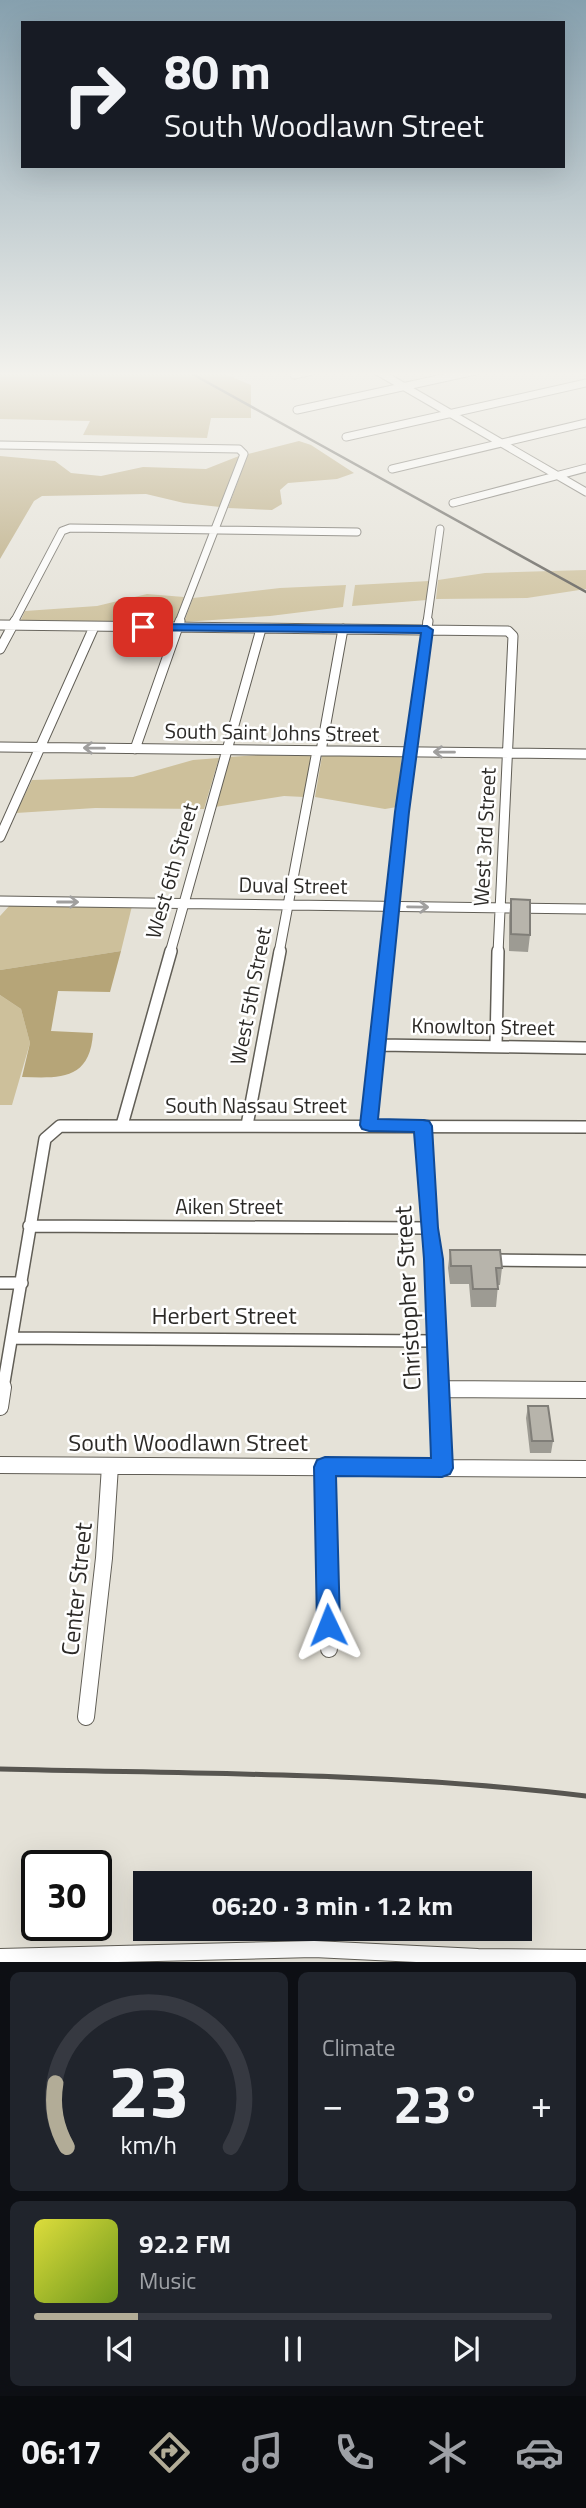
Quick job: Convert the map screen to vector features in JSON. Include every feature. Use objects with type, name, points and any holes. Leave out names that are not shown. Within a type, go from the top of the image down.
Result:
[{"type":"street","points":[[135,749],[177,628],[241,463]]},
{"type":"street","points":[[392,469],[420,463]]},
{"type":"street","points":[[534,463],[586,492]]},
{"type":"street","points":[[453,503],[586,468]]},
{"type":"street","points":[[0,649],[62,531],[88,527],[358,532]]},
{"type":"street","points":[[369,1125],[402,812],[440,530]]},
{"type":"street","points":[[0,625],[427,630]]},
{"type":"street","points":[[0,836],[94,627]]},
{"type":"street","name":"West 6th Street","points":[[122,1125],[261,629]]},
{"type":"street","name":"West 5th Street","points":[[247,1125],[343,629]]},
{"type":"street","name":"West 3rd Street","points":[[427,630],[508,631],[513,636],[499,908],[496,1046]]},
{"type":"street","name":"South Saint Johns Street","points":[[0,747],[586,754]]},
{"type":"street","name":"Duval Street","points":[[0,901],[586,909]]},
{"type":"street","name":"Knowlton Street","points":[[379,1045],[586,1048]]},
{"type":"street","name":"South Nassau Street","points":[[29,1226],[45,1139],[54,1129],[67,1124],[586,1127]]},
{"type":"street","name":"Christopher Street","points":[[423,1126],[429,1228],[440,1260],[435,1341],[442,1468]]},
{"type":"street","points":[[0,1407],[22,1283],[29,1226]]},
{"type":"street","name":"Aiken Street","points":[[29,1226],[429,1228]]},
{"type":"street","points":[[472,1260],[586,1261]]},
{"type":"street","points":[[0,1283],[22,1283]]},
{"type":"street","name":"Herbert Street","points":[[12,1338],[435,1341]]},
{"type":"street","points":[[438,1390],[586,1390]]},
{"type":"street","name":"South Woodlawn Street","points":[[0,1465],[586,1469]]},
{"type":"street","name":"Center Street","points":[[86,1717],[104,1558],[110,1466]]},
{"type":"street","points":[[325,1467],[329,1649]]},
{"type":"street","points":[[0,1956],[314,1949],[478,1960],[586,1958]]},
{"type":"shaded area","points":[[0,463],[57,463],[71,473],[101,476],[143,467],[206,469],[222,463],[237,463],[220,507],[184,503],[146,494],[42,496],[34,501],[0,559]]},
{"type":"shaded area","points":[[245,463],[338,463],[354,473],[337,479],[288,483],[280,490],[282,504],[272,510],[228,508]]},
{"type":"shaded area","points":[[586,570],[586,589],[527,598],[436,599],[438,580],[485,573]]},
{"type":"shaded area","points":[[429,581],[427,600],[352,606],[355,585]]},
{"type":"shaded area","points":[[346,585],[343,607],[270,616],[184,622],[193,598],[280,588]]},
{"type":"shaded area","points":[[147,594],[184,597],[175,623],[19,624],[25,611],[97,606]]},
{"type":"shaded area","points":[[311,756],[304,797],[284,796],[215,807],[229,757]]},
{"type":"shaded area","points":[[322,756],[402,756],[397,807],[385,809],[315,797]]},
{"type":"shaded area","points":[[219,758],[204,809],[95,808],[16,813],[32,780],[133,777],[193,760]]},
{"type":"shaded area","points":[[10,905],[132,906],[121,951],[0,970],[0,916]]},
{"type":"shaded area","points":[[121,951],[110,992],[58,991],[51,1031],[93,1033],[86,1060],[79,1068],[60,1076],[22,1077],[30,1043],[21,1009],[0,995],[0,970]]},
{"type":"shaded area","points":[[0,995],[21,1009],[30,1043],[12,1105],[0,1105]]},
{"type":"building","points":[[511,899],[530,900],[530,935],[511,934]]},
{"type":"building","points":[[450,1250],[500,1250],[502,1268],[496,1268],[498,1289],[473,1289],[471,1266],[451,1266]]},
{"type":"building","points":[[528,1406],[548,1406],[553,1441],[532,1441]]},
{"type":"railway","points":[[352,463],[586,592]]},
{"type":"railway","points":[[0,1769],[367,1778],[586,1796]]},
{"type":"route","points":[[143,627],[427,630],[402,812],[369,1125],[423,1126],[433,1259],[442,1468],[325,1467],[328,1625]]}]
